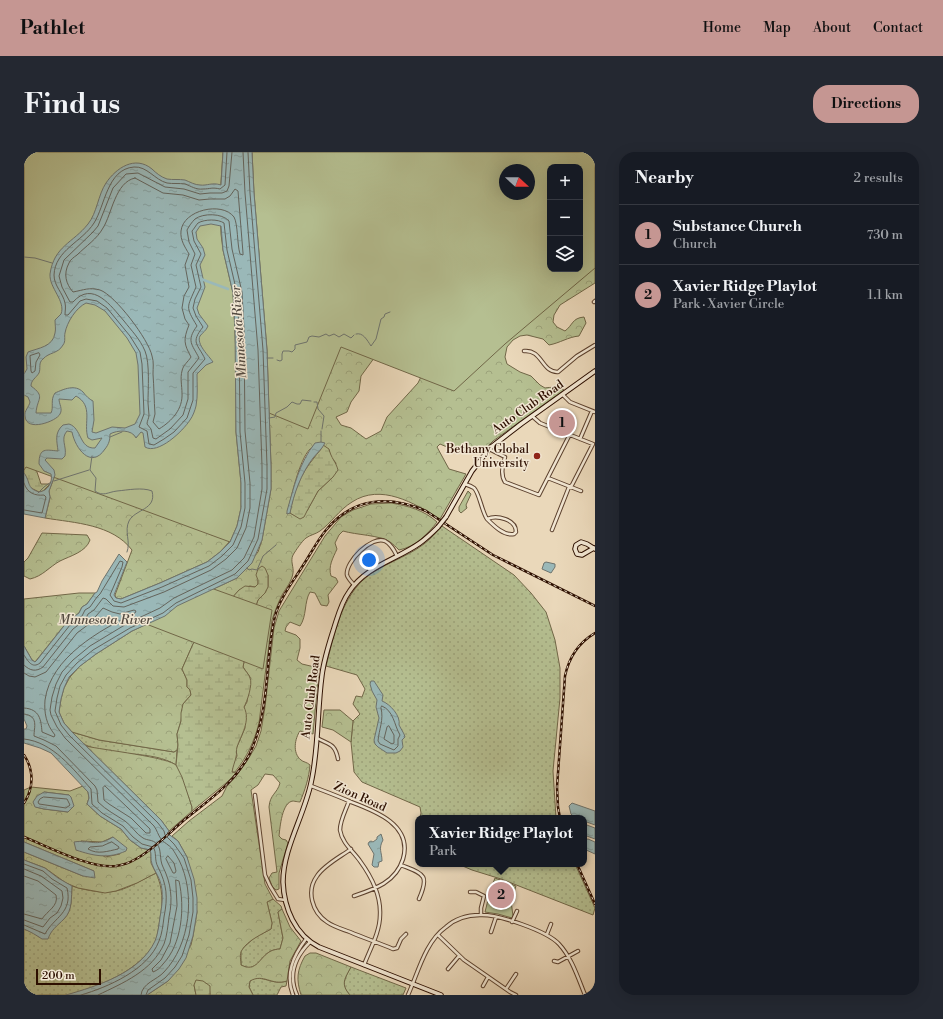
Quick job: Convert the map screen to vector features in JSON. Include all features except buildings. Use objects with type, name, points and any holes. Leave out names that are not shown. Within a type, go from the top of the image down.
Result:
[{"type":"street","points":[[524,351],[536,353],[554,374],[560,371],[577,356],[595,345]]},
{"type":"street","name":"Auto Club Road","points":[[441,995],[320,947],[306,939],[294,923],[286,900],[284,882],[285,864],[311,786],[324,660],[340,609],[354,585],[366,573],[420,543],[438,527],[446,517],[464,483],[478,461],[488,449],[595,371]]},
{"type":"street","points":[[563,395],[570,402],[594,411],[580,439]]},
{"type":"street","points":[[532,416],[540,423],[593,444],[572,485],[569,486],[552,530]]},
{"type":"street","points":[[488,449],[505,457],[502,467],[502,475],[505,482],[539,495],[570,434]]},
{"type":"street","points":[[548,478],[581,491]]},
{"type":"street","points":[[464,483],[475,489],[487,519],[496,528],[506,534],[514,534],[516,532],[514,526],[507,520],[495,517],[487,519]]},
{"type":"street","points":[[354,585],[347,576],[348,568],[360,552],[370,543],[380,540],[387,542],[397,556]]},
{"type":"street","points":[[581,542],[594,549],[582,555],[577,554],[575,549],[576,545],[581,542]]},
{"type":"street","points":[[316,738],[332,745],[336,749],[338,759]]},
{"type":"street","name":"Zion Road","points":[[311,786],[379,813],[395,826],[403,838],[405,846],[401,865],[392,878],[375,889],[354,896]]},
{"type":"street","points":[[256,795],[265,875],[278,899],[286,900]]},
{"type":"street","points":[[349,801],[340,828],[344,840],[366,869],[379,902],[379,927],[364,965]]},
{"type":"street","points":[[351,849],[324,868],[317,876],[312,890],[312,900],[315,909],[326,922],[395,949],[406,934]]},
{"type":"street","points":[[401,865],[418,872],[423,876],[425,885],[419,900]]},
{"type":"street","points":[[470,892],[476,892],[484,896],[481,915]]},
{"type":"street","points":[[512,922],[516,911]]},
{"type":"street","points":[[408,995],[424,956],[446,926],[460,919],[481,915],[496,917],[547,934],[560,945],[568,957],[586,995],[595,991]]},
{"type":"street","points":[[491,932],[496,917]]},
{"type":"street","points":[[547,934],[552,924]]},
{"type":"street","points":[[438,935],[459,956],[516,995]]},
{"type":"street","points":[[293,995],[289,978],[291,967],[294,957],[306,939]]},
{"type":"street","points":[[297,995],[293,982],[294,969],[300,953],[310,942]]},
{"type":"street","points":[[554,961],[558,962],[578,951]]},
{"type":"street","points":[[448,969],[459,956]]},
{"type":"street","points":[[506,989],[516,974]]},
{"type":"street","points":[[483,986],[488,977]]},
{"type":"green space","points":[[24,152],[223,152],[220,197],[221,234],[223,250],[233,293],[236,354],[236,432],[241,483],[241,508],[237,526],[230,542],[26,467],[24,470]]},
{"type":"green space","points":[[252,152],[399,324],[361,376],[359,391],[351,402],[347,412],[336,417],[341,425],[351,428],[366,439],[381,431],[387,417],[418,383],[428,362],[575,272],[583,272],[583,261],[595,229],[595,283],[560,305],[554,315],[553,322],[557,327],[565,331],[575,320],[584,317],[586,323],[579,336],[549,345],[543,339],[527,335],[520,336],[513,340],[507,347],[505,357],[507,364],[520,372],[531,376],[545,388],[560,388],[564,390],[493,441],[481,453],[459,447],[454,450],[440,444],[437,447],[449,469],[466,474],[440,519],[397,497],[374,494],[363,497],[347,505],[320,531],[306,538],[293,555],[292,576],[272,620],[259,723],[250,749],[235,772],[232,772],[233,764],[237,756],[236,749],[245,728],[244,707],[247,702],[250,677],[243,667],[254,611],[258,600],[265,593],[268,586],[268,575],[258,580],[258,584],[255,587],[250,586],[239,590],[193,644],[182,669],[191,695],[183,704],[181,721],[177,734],[177,750],[174,752],[99,740],[72,732],[64,723],[59,712],[64,688],[70,677],[80,666],[132,631],[151,622],[177,606],[237,578],[258,552],[262,540],[271,489],[267,350]],"holes":[[[324,443],[323,445],[329,450],[331,457],[336,463],[333,477],[318,491],[307,511],[296,516],[290,513],[287,514],[296,480],[306,454],[313,447]]]},
{"type":"green space","points":[[252,152],[595,152],[595,268],[505,344],[454,391],[341,347],[308,429],[269,413],[267,350]]},
{"type":"green space","points":[[221,225],[230,541],[220,552],[207,562],[121,599],[116,598],[115,595],[132,550],[124,541],[104,530],[80,523],[45,518],[50,498],[49,491],[55,475]]},
{"type":"green space","points":[[323,445],[329,449],[338,470],[333,477],[318,491],[304,517],[300,519],[290,513],[293,498],[305,470]]},
{"type":"green space","points":[[24,456],[34,463],[41,484],[50,484],[43,491],[39,492],[28,485],[24,473]]},
{"type":"green space","points":[[468,491],[471,494],[466,505],[467,508],[461,513],[459,511],[459,507]]},
{"type":"green space","points":[[391,503],[416,509],[427,514],[437,522],[430,531],[416,543],[399,550],[386,540],[374,536],[343,531],[335,543],[337,549],[331,562],[330,569],[331,576],[336,578],[338,582],[328,595],[329,602],[327,606],[321,605],[315,593],[310,592],[304,618],[300,626],[290,622],[285,631],[296,635],[300,639],[300,648],[297,660],[302,664],[319,668],[313,734],[300,731],[295,746],[298,757],[310,765],[300,802],[289,802],[282,816],[279,836],[288,843],[279,873],[279,889],[276,890],[272,886],[269,878],[272,873],[277,872],[269,807],[271,799],[280,783],[273,775],[265,774],[258,785],[251,790],[265,884],[273,899],[267,902],[272,923],[271,929],[255,938],[244,947],[240,957],[241,965],[251,967],[258,963],[271,951],[280,949],[283,938],[278,912],[282,909],[290,927],[301,941],[290,961],[287,981],[276,982],[259,978],[250,981],[249,987],[253,995],[210,995],[209,986],[194,985],[196,995],[147,995],[168,981],[191,945],[197,912],[187,857],[178,841],[172,836],[222,796],[227,786],[237,775],[256,746],[261,731],[274,628],[279,611],[325,536],[341,517],[353,510],[371,504]]},
{"type":"green space","points":[[442,526],[514,575],[546,612],[555,640],[560,668],[560,698],[553,771],[556,815],[421,815],[420,807],[362,782],[354,772],[351,742],[353,721],[360,714],[353,704],[356,696],[362,697],[365,689],[357,675],[326,666],[335,631],[343,609],[349,598],[363,580],[370,574],[417,549],[429,540]]},
{"type":"green space","points":[[42,533],[87,535],[90,540],[81,551],[60,561],[39,576],[30,579],[24,576],[24,562],[28,558]]},
{"type":"green space","points":[[262,566],[265,568],[268,575],[268,587],[265,593],[258,600],[254,611],[243,667],[251,681],[251,684],[244,707],[246,712],[246,723],[237,747],[232,772],[236,773],[192,811],[182,777],[176,765],[178,745],[177,734],[181,721],[181,713],[183,704],[191,695],[182,669],[193,644],[200,634],[239,590],[245,586],[255,587],[258,584],[256,575],[258,569]]},
{"type":"green space","points":[[197,583],[272,610],[263,669],[128,617]]},
{"type":"green space","points":[[79,593],[95,593],[87,604],[82,607],[79,613],[67,622],[35,662],[32,660],[24,646],[24,599]]},
{"type":"green space","points":[[324,710],[340,710],[353,721],[351,742],[333,730],[322,727]]},
{"type":"green space","points":[[72,732],[99,740],[174,752],[177,750],[176,765],[167,760],[156,757],[109,752],[88,746],[79,740]]},
{"type":"green space","points":[[86,746],[149,757],[172,763],[177,766],[186,785],[192,811],[169,831],[161,820]]},
{"type":"green space","points":[[83,786],[88,792],[89,798],[87,804],[100,816],[121,829],[130,840],[141,848],[151,851],[151,863],[156,873],[137,883],[116,891],[105,893],[78,888],[66,883],[45,868],[24,860],[24,852],[83,876],[94,871],[24,842],[24,790],[31,787],[70,791]],"holes":[[[44,792],[69,795],[68,812],[36,807]],[[113,837],[120,854],[105,857],[81,841],[102,842]]]},
{"type":"green space","points":[[465,867],[576,867],[595,908],[593,915],[501,879]]},
{"type":"green space","points":[[156,873],[160,884],[162,907],[156,940],[141,960],[105,983],[78,992],[67,995],[24,995],[24,929],[39,937],[50,932],[64,919],[69,911],[72,886],[99,892],[111,892],[131,886]]},
{"type":"green space","points":[[495,878],[516,886],[511,901],[512,918],[485,912]]},
{"type":"green space","points":[[273,899],[281,906],[282,909],[278,912],[283,938],[280,949],[273,950],[254,966],[246,967],[241,965],[241,950],[254,938],[271,929],[272,923],[267,902]]},
{"type":"green space","points":[[310,953],[316,953],[351,967],[344,981],[345,988],[350,995],[301,995],[298,984],[299,970],[305,956]]},
{"type":"green space","points":[[351,967],[406,988],[403,995],[350,995],[345,988],[344,981]]},
{"type":"green space","points":[[255,978],[275,982],[287,981],[286,986],[281,987],[277,995],[253,995],[249,987],[250,981]]},
{"type":"green space","points":[[196,980],[203,981],[210,986],[210,995],[196,995],[194,985]]},
{"type":"water","name":"Minnesota River","points":[[223,152],[252,152],[267,350],[271,466],[271,489],[262,540],[252,563],[237,578],[177,606],[165,616],[132,631],[80,666],[69,677],[64,688],[59,712],[64,723],[72,732],[161,820],[169,831],[167,833],[178,841],[187,857],[194,879],[197,898],[197,912],[193,936],[186,958],[179,969],[168,981],[147,995],[66,995],[116,977],[139,962],[155,941],[158,932],[162,904],[162,890],[159,879],[151,862],[150,850],[141,848],[130,840],[121,829],[100,816],[87,804],[89,798],[88,792],[51,753],[24,743],[24,729],[26,729],[27,726],[24,719],[24,646],[32,660],[35,662],[67,622],[79,613],[82,607],[87,604],[97,592],[119,554],[127,562],[114,595],[116,598],[121,599],[207,562],[230,542],[237,526],[241,508],[241,483],[236,432],[235,329],[233,293],[223,250],[221,226],[211,224],[200,226],[196,232],[197,239],[203,248],[205,255],[200,265],[205,287],[197,308],[199,314],[208,326],[199,339],[201,346],[213,362],[206,365],[197,374],[197,402],[187,425],[170,441],[157,448],[150,449],[145,447],[143,433],[141,432],[136,438],[131,433],[124,431],[110,434],[109,442],[105,449],[100,455],[94,457],[89,457],[84,454],[76,444],[72,432],[67,431],[64,437],[65,456],[62,459],[47,458],[45,460],[54,470],[55,475],[49,491],[50,497],[45,518],[24,514],[24,473],[32,489],[39,492],[45,490],[49,486],[51,474],[44,471],[39,464],[39,459],[40,455],[44,451],[58,451],[57,434],[63,425],[69,424],[73,426],[83,442],[90,447],[95,448],[102,438],[92,440],[88,438],[85,405],[76,396],[72,400],[59,399],[61,412],[58,417],[53,420],[36,425],[30,424],[27,421],[25,414],[30,402],[28,397],[24,395],[24,374],[27,369],[26,357],[28,352],[48,344],[54,338],[55,320],[61,314],[61,304],[50,279],[52,265],[60,251],[91,220],[103,188],[120,168],[133,163],[139,163],[146,165],[167,179],[185,180],[198,185],[221,185]],"holes":[[[86,303],[95,305],[105,311],[127,338],[136,353],[138,365],[140,414],[135,424],[125,428],[112,427],[96,433],[92,432],[94,420],[93,401],[83,392],[77,388],[69,388],[55,393],[51,413],[36,413],[40,398],[36,390],[31,386],[39,373],[41,361],[48,355],[59,350],[64,344],[66,329],[75,312]]]},
{"type":"water","points":[[315,443],[325,443],[305,471],[296,491],[290,513],[287,514],[301,467]]},
{"type":"water","points":[[544,563],[555,564],[555,567],[551,573],[542,569]]},
{"type":"water","points":[[371,681],[374,681],[383,695],[382,701],[397,714],[399,725],[404,734],[405,737],[402,740],[403,747],[396,753],[387,753],[375,744],[374,740],[379,718],[376,707],[377,700],[372,691],[370,684]]},
{"type":"water","points":[[44,792],[69,795],[74,806],[68,812],[35,807],[33,802],[37,796]]},
{"type":"water","points":[[572,803],[595,811],[595,825],[587,822],[587,815],[572,815],[569,806]]},
{"type":"water","points":[[587,825],[595,828],[595,839],[587,836]]},
{"type":"water","points":[[381,834],[383,840],[380,848],[382,861],[379,862],[378,867],[374,867],[372,865],[374,854],[368,844],[369,842],[373,842],[377,839],[377,837]]},
{"type":"water","points":[[113,837],[127,848],[126,851],[107,856],[89,854],[76,850],[74,842],[80,841],[97,843]]},
{"type":"water","points":[[587,839],[595,842],[595,854],[587,850]]},
{"type":"water","points":[[24,842],[94,871],[95,878],[83,876],[24,852]]},
{"type":"water","points":[[24,860],[45,868],[72,886],[69,912],[48,939],[42,939],[24,929]]},
{"type":"waterway","points":[[24,257],[35,258],[52,263]]},
{"type":"waterway","name":"Minnesota River","points":[[201,279],[228,289]]},
{"type":"waterway","points":[[356,334],[363,335],[371,346],[376,339],[381,319],[385,314],[390,312]]},
{"type":"waterway","points":[[277,360],[282,360],[283,351],[292,352],[295,349],[295,345],[307,342],[309,337],[312,336],[319,337],[326,334],[329,336],[334,334],[339,337],[344,334],[351,338],[354,335]]},
{"type":"waterway","points":[[267,358],[273,358]]},
{"type":"waterway","points":[[269,418],[275,417],[276,413],[287,407],[292,402],[300,404],[302,400],[311,401]]},
{"type":"waterway","points":[[314,402],[317,402],[318,409],[324,416],[322,429]]},
{"type":"waterway","points":[[321,431],[321,442]]},
{"type":"waterway","points":[[110,437],[122,432]]},
{"type":"waterway","points":[[92,456],[90,470],[96,478],[95,491],[98,493],[103,494],[135,489],[152,491],[153,497],[149,506],[136,514],[129,521],[127,529],[127,552]]},
{"type":"waterway","points":[[54,481],[89,470]]},
{"type":"waterway","points":[[38,493],[51,482]]},
{"type":"waterway","points":[[247,568],[249,570],[257,570],[263,556],[276,545]]},
{"type":"railway","points":[[24,837],[82,861],[106,866],[116,866],[130,862],[141,856],[228,784],[247,759],[258,730],[265,698],[272,632],[275,616],[280,603],[326,530],[337,519],[360,505],[385,501],[412,506],[426,511],[493,555],[595,606]]},
{"type":"railway","points":[[559,815],[557,787],[565,676],[575,651],[584,641],[595,633]]},
{"type":"railway","points":[[24,755],[30,767],[32,779],[30,791],[24,803]]},
{"type":"railway","points":[[578,867],[595,904]]},
{"type":"place","name":"Substance Church","points":[[562,423]]},
{"type":"place","name":"Bethany Global University","points":[[537,456]]},
{"type":"place","name":"Xavier Ridge Playlot","points":[[501,895]]}]
